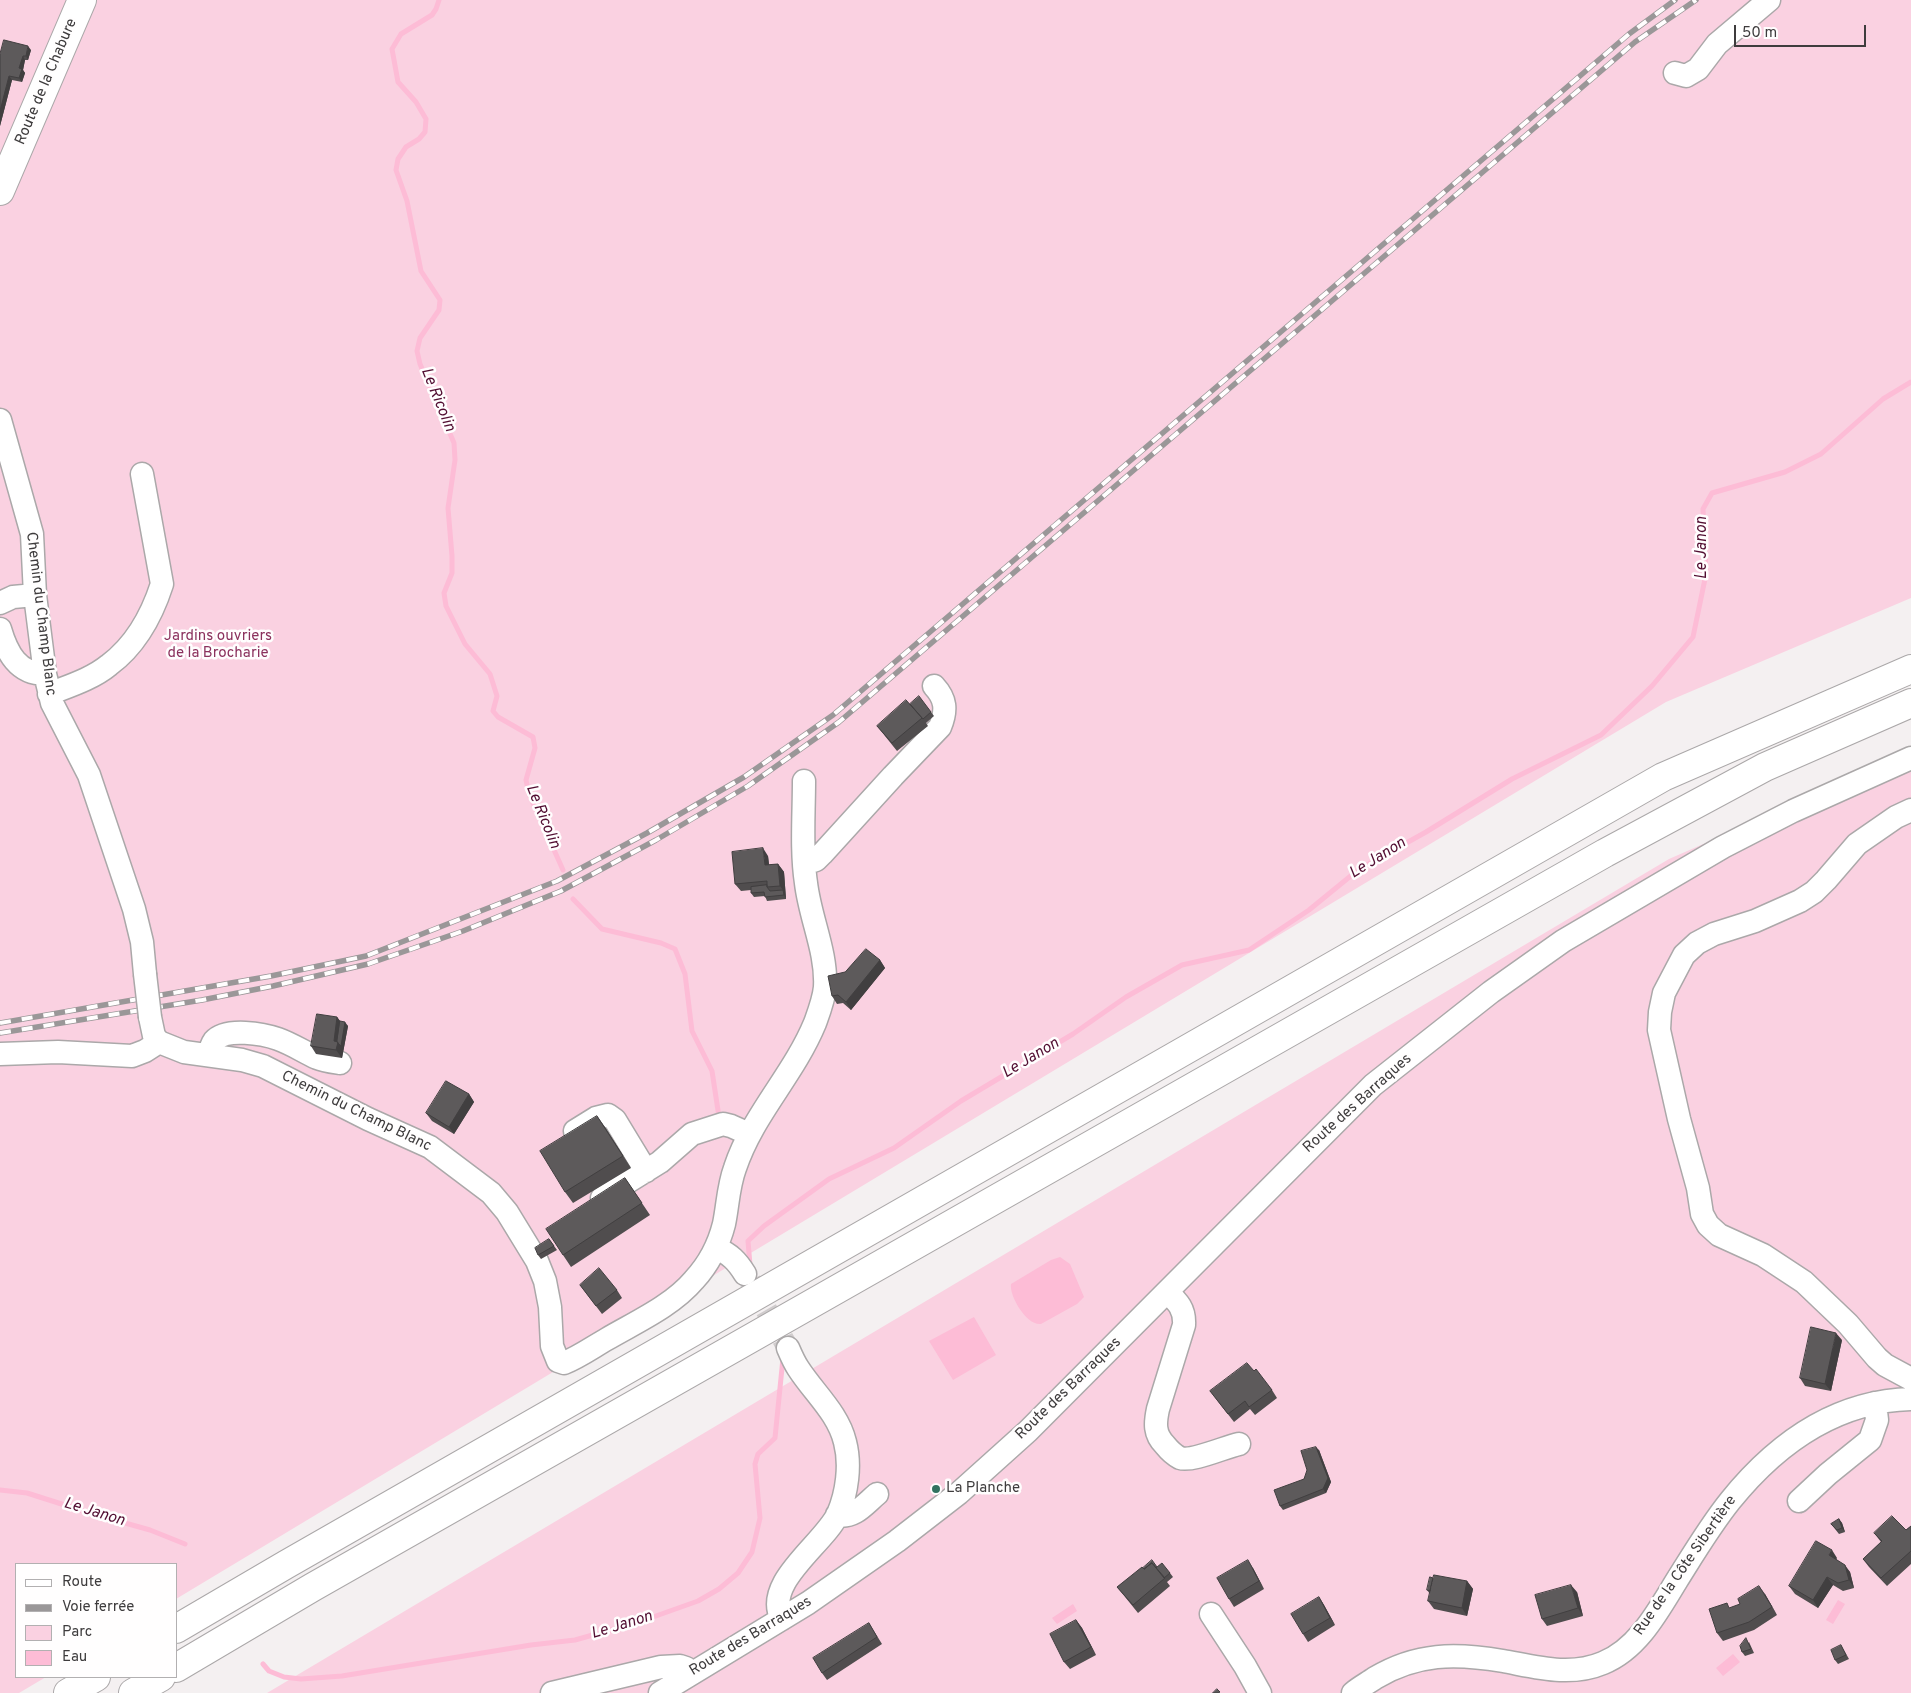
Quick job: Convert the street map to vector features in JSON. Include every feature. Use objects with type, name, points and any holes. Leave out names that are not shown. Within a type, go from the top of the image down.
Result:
[{"type":"main road","name":"Route de la Chabure","points":[[0,191],[82,0]]},
{"type":"main road","points":[[178,1628],[1663,776],[1911,669]]},
{"type":"main road","points":[[178,1667],[339,1572],[1605,853],[1765,767],[1911,703]]},
{"type":"main road","points":[[68,1693],[94,1678]]},
{"type":"main road","points":[[133,1693],[158,1678]]},
{"type":"street","points":[[1675,73],[1686,76],[1698,69],[1717,44],[1769,0]]},
{"type":"street","name":"Chemin du Champ Blanc","points":[[0,420],[32,534],[35,595],[47,684],[52,703],[89,775],[134,909],[142,942],[150,1017],[154,1036],[159,1042],[184,1052],[242,1060],[263,1066],[430,1147],[491,1193],[507,1212],[537,1261],[545,1281],[550,1307],[552,1346],[558,1361],[564,1363],[570,1361],[676,1298],[694,1280],[716,1248],[724,1224],[734,1168],[749,1134],[760,1114],[800,1057],[819,1012],[825,988],[824,963],[806,885],[804,864],[804,781]]},
{"type":"street","points":[[0,629],[6,647],[18,665],[26,671],[35,674],[47,684],[76,684],[109,666],[133,643],[148,619],[162,584],[142,474]]},
{"type":"street","points":[[0,603],[13,597],[35,595]]},
{"type":"street","points":[[804,864],[816,860],[822,854],[940,727],[944,717],[944,700],[934,686]]},
{"type":"street","name":"Route des Barraques","points":[[660,1693],[782,1619],[897,1541],[959,1492],[1028,1431],[1367,1092],[1438,1033],[1563,940],[1723,847],[1793,811],[1911,758]]},
{"type":"street","points":[[1911,810],[1889,822],[1857,844],[1820,886],[1800,902],[1697,942],[1684,955],[1664,994],[1659,1030],[1679,1119],[1698,1188],[1702,1214],[1708,1225],[1719,1235],[1763,1255],[1804,1282],[1848,1324],[1877,1358],[1885,1365],[1911,1378]]},
{"type":"street","points":[[210,1056],[212,1044],[220,1036],[227,1034],[253,1034],[279,1039],[317,1058],[340,1063]]},
{"type":"street","points":[[0,1054],[58,1052],[132,1056],[145,1051],[159,1042]]},
{"type":"street","points":[[575,1131],[596,1118],[608,1115],[614,1120],[646,1171]]},
{"type":"street","points":[[586,1208],[660,1162],[692,1134],[723,1124],[749,1134]]},
{"type":"street","points":[[716,1248],[726,1252],[737,1261],[746,1274]]},
{"type":"street","points":[[1167,1292],[1182,1308],[1185,1315],[1184,1325],[1155,1423],[1158,1437],[1172,1453],[1180,1458],[1189,1460],[1240,1444]]},
{"type":"street","points":[[782,1619],[778,1612],[777,1604],[789,1575],[824,1536],[838,1515],[846,1490],[847,1465],[845,1442],[837,1421],[825,1402],[798,1368],[788,1348]]},
{"type":"street","name":"Rue de la Côte Sibertière","points":[[1353,1693],[1391,1669],[1437,1656],[1470,1657],[1558,1670],[1593,1667],[1613,1658],[1626,1649],[1642,1632],[1730,1501],[1763,1466],[1788,1444],[1837,1414],[1874,1403],[1911,1399]]},
{"type":"street","points":[[1799,1501],[1839,1464],[1861,1457],[1870,1440],[1877,1420],[1874,1403]]},
{"type":"street","points":[[838,1515],[847,1516],[854,1513],[877,1494]]},
{"type":"street","points":[[1211,1614],[1260,1693]]},
{"type":"street","points":[[552,1693],[660,1667],[680,1666],[686,1668],[690,1674]]},
{"type":"green space","name":"Jardins ouvriers de la Brocharie","points":[[0,0],[1911,0],[1911,598],[1666,702],[178,1598],[178,1563],[15,1563],[15,1678],[44,1678],[19,1693],[0,1693]]},
{"type":"green space","points":[[1911,753],[1911,1693],[267,1693],[1669,859]]},
{"type":"water","points":[[1060,1257],[1070,1264],[1084,1297],[1077,1304],[1041,1324],[1036,1323],[1030,1320],[1020,1309],[1013,1296],[1011,1284],[1051,1260]]},
{"type":"water","points":[[974,1317],[996,1355],[953,1380],[929,1341]]},
{"type":"water","points":[[1838,1600],[1845,1604],[1833,1624],[1826,1620]]},
{"type":"water","points":[[1073,1604],[1077,1611],[1057,1624],[1052,1618]]},
{"type":"water","points":[[1733,1654],[1740,1662],[1723,1676],[1716,1668]]},
{"type":"building","points":[[4,40],[28,46],[26,56],[23,56],[19,68],[22,69],[19,78],[9,76],[0,111],[0,54]]},
{"type":"building","points":[[919,696],[931,712],[923,719],[910,704]]},
{"type":"building","points":[[906,700],[922,718],[892,743],[877,726]]},
{"type":"building","points":[[763,848],[765,865],[778,864],[780,886],[767,887],[767,881],[735,884],[732,852]]},
{"type":"building","points":[[767,885],[770,891],[783,890],[784,895],[765,897],[764,892],[751,893],[751,887]]},
{"type":"building","points":[[866,949],[880,960],[846,1002],[838,995],[832,996],[828,976],[845,972]]},
{"type":"building","points":[[317,1014],[337,1017],[334,1041],[338,1042],[336,1050],[311,1046]]},
{"type":"building","points":[[340,1021],[345,1022],[341,1046],[337,1042]]},
{"type":"building","points":[[446,1081],[469,1094],[449,1127],[426,1113]]},
{"type":"building","points":[[597,1116],[623,1156],[565,1192],[540,1151]]},
{"type":"building","points":[[625,1178],[642,1203],[563,1255],[546,1229]]},
{"type":"building","points":[[549,1239],[554,1246],[538,1255],[535,1248]]},
{"type":"building","points":[[599,1268],[617,1290],[596,1306],[580,1285]]},
{"type":"building","points":[[1811,1327],[1836,1333],[1825,1384],[1800,1378]]},
{"type":"building","points":[[1247,1363],[1254,1371],[1256,1369],[1272,1390],[1249,1407],[1245,1401],[1228,1414],[1210,1391]]},
{"type":"building","points":[[1316,1447],[1328,1478],[1323,1489],[1280,1506],[1274,1490],[1304,1479],[1307,1470],[1301,1451]]},
{"type":"building","points":[[1892,1516],[1906,1530],[1911,1526],[1911,1551],[1881,1578],[1863,1559],[1882,1541],[1874,1533]]},
{"type":"building","points":[[1839,1519],[1842,1528],[1837,1530],[1831,1524]]},
{"type":"building","points":[[1816,1541],[1832,1550],[1829,1555],[1845,1565],[1849,1580],[1838,1583],[1827,1577],[1813,1600],[1789,1586]]},
{"type":"building","points":[[1152,1560],[1157,1567],[1162,1563],[1170,1573],[1164,1578],[1152,1563],[1143,1568]]},
{"type":"building","points":[[1248,1560],[1259,1581],[1229,1599],[1217,1578]]},
{"type":"building","points":[[1152,1563],[1165,1578],[1133,1605],[1117,1587],[1142,1567],[1144,1569]]},
{"type":"building","points":[[1434,1575],[1467,1581],[1462,1608],[1428,1601]]},
{"type":"building","points":[[1430,1577],[1433,1578],[1430,1591],[1427,1590]]},
{"type":"building","points":[[1571,1585],[1578,1608],[1542,1619],[1535,1595]]},
{"type":"building","points":[[1759,1586],[1772,1607],[1749,1622],[1717,1633],[1709,1609],[1727,1603],[1729,1608],[1740,1604],[1738,1599]]},
{"type":"building","points":[[1319,1597],[1330,1618],[1303,1634],[1291,1614]]},
{"type":"building","points":[[1076,1620],[1091,1647],[1064,1662],[1050,1634]]},
{"type":"building","points":[[869,1623],[877,1637],[822,1673],[813,1658]]},
{"type":"building","points":[[1746,1638],[1751,1649],[1742,1652],[1740,1646]]},
{"type":"building","points":[[1841,1645],[1846,1655],[1835,1660],[1831,1650]]},
{"type":"waterway","name":"Le Ricolin","points":[[439,0],[432,15],[401,34],[392,49],[398,82],[416,102],[426,119],[425,132],[419,139],[406,147],[398,159],[396,170],[407,201],[421,271],[440,300],[439,310],[420,338],[417,351],[420,364],[454,443],[455,460],[448,508],[452,573],[444,593],[446,606],[465,644],[490,674],[497,696],[493,711],[498,717],[533,737],[535,748],[526,780],[529,794],[563,870]]},
{"type":"waterway","name":"Le Janon","points":[[750,1265],[748,1241],[764,1226],[829,1179],[894,1148],[961,1101],[1073,1034],[1126,997],[1182,965],[1249,950],[1309,910],[1358,870],[1426,832],[1512,779],[1601,735],[1652,686],[1693,637],[1706,574],[1703,509],[1712,493],[1785,472],[1821,454],[1883,399],[1911,382]]},
{"type":"waterway","name":"Le Ricolin","points":[[573,899],[602,929],[661,943],[675,949],[685,974],[692,1031],[712,1071],[719,1117]]},
{"type":"waterway","name":"Le Janon","points":[[263,1664],[269,1671],[284,1677],[301,1679],[342,1676],[531,1645],[575,1640],[639,1622],[698,1601],[719,1589],[738,1573],[752,1552],[760,1518],[755,1464],[758,1454],[775,1438],[783,1358]]},
{"type":"waterway","name":"Le Janon","points":[[0,1490],[27,1493],[150,1530],[185,1544]]},
{"type":"tunnel","points":[[750,1281],[788,1348]]},
{"type":"railway","points":[[0,1023],[271,976],[366,956],[557,881],[647,833],[744,777],[833,715],[1629,34],[1675,0]]},
{"type":"railway","points":[[0,1033],[202,1000],[368,964],[463,931],[561,891],[656,840],[748,786],[839,722],[1635,42],[1696,0]]},
{"type":"place","name":"La Planche","points":[[936,1489]]}]
